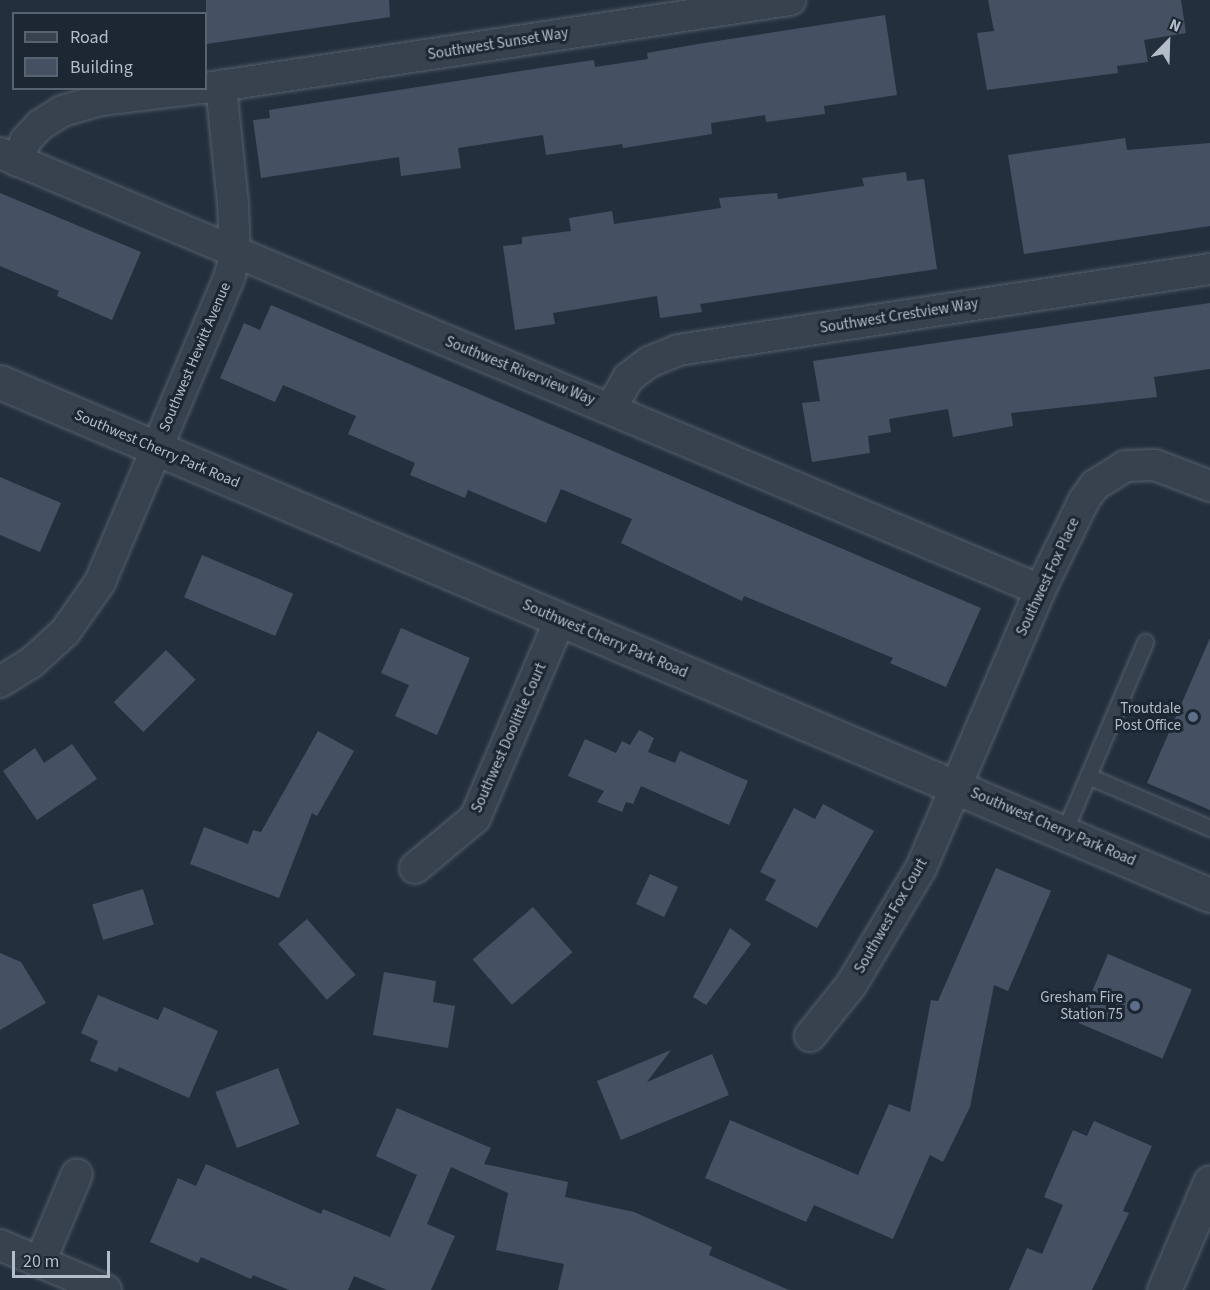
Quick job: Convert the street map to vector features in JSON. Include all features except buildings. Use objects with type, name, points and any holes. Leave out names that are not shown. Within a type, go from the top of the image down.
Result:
[{"type":"street","name":"Southwest Sunset Way","points":[[209,88],[790,0]]},
{"type":"street","name":"Southwest Hewitt Avenue","points":[[0,681],[31,663],[81,612],[100,582],[218,307],[235,255],[209,88]]},
{"type":"street","name":"Southwest Sunset Way","points":[[9,157],[62,111],[101,100],[191,90]]},
{"type":"street","name":"Southwest Riverview Way","points":[[9,157],[235,255],[611,408],[1040,590]]},
{"type":"street","name":"Southwest Crestview Way","points":[[611,408],[628,378],[649,362],[678,350],[1210,269]]},
{"type":"street","name":"Southwest Cherry Park Road","points":[[0,382],[958,786],[1210,895]]},
{"type":"street","name":"Southwest Fox Place","points":[[958,786],[1040,590],[1084,500],[1110,473],[1125,466],[1155,465],[1210,486]]},
{"type":"street","name":"Southwest Doolittle Court","points":[[415,868],[475,818],[560,620]]},
{"type":"street","name":"Southwest Fox Court","points":[[810,1036],[851,986],[921,868],[958,786]]},
{"type":"street","points":[[40,1262],[77,1174]]},
{"type":"street","points":[[1164,1290],[1210,1182]]},
{"type":"street","points":[[0,1245],[106,1290]]},
{"type":"lane","points":[[1064,832],[1145,642]]},
{"type":"lane","points":[[1088,776],[1210,828]]},
{"type":"place","name":"Troutdale Post Office","points":[[1193,717]]},
{"type":"place","name":"Gresham Fire Station 75","points":[[1135,1006]]}]
